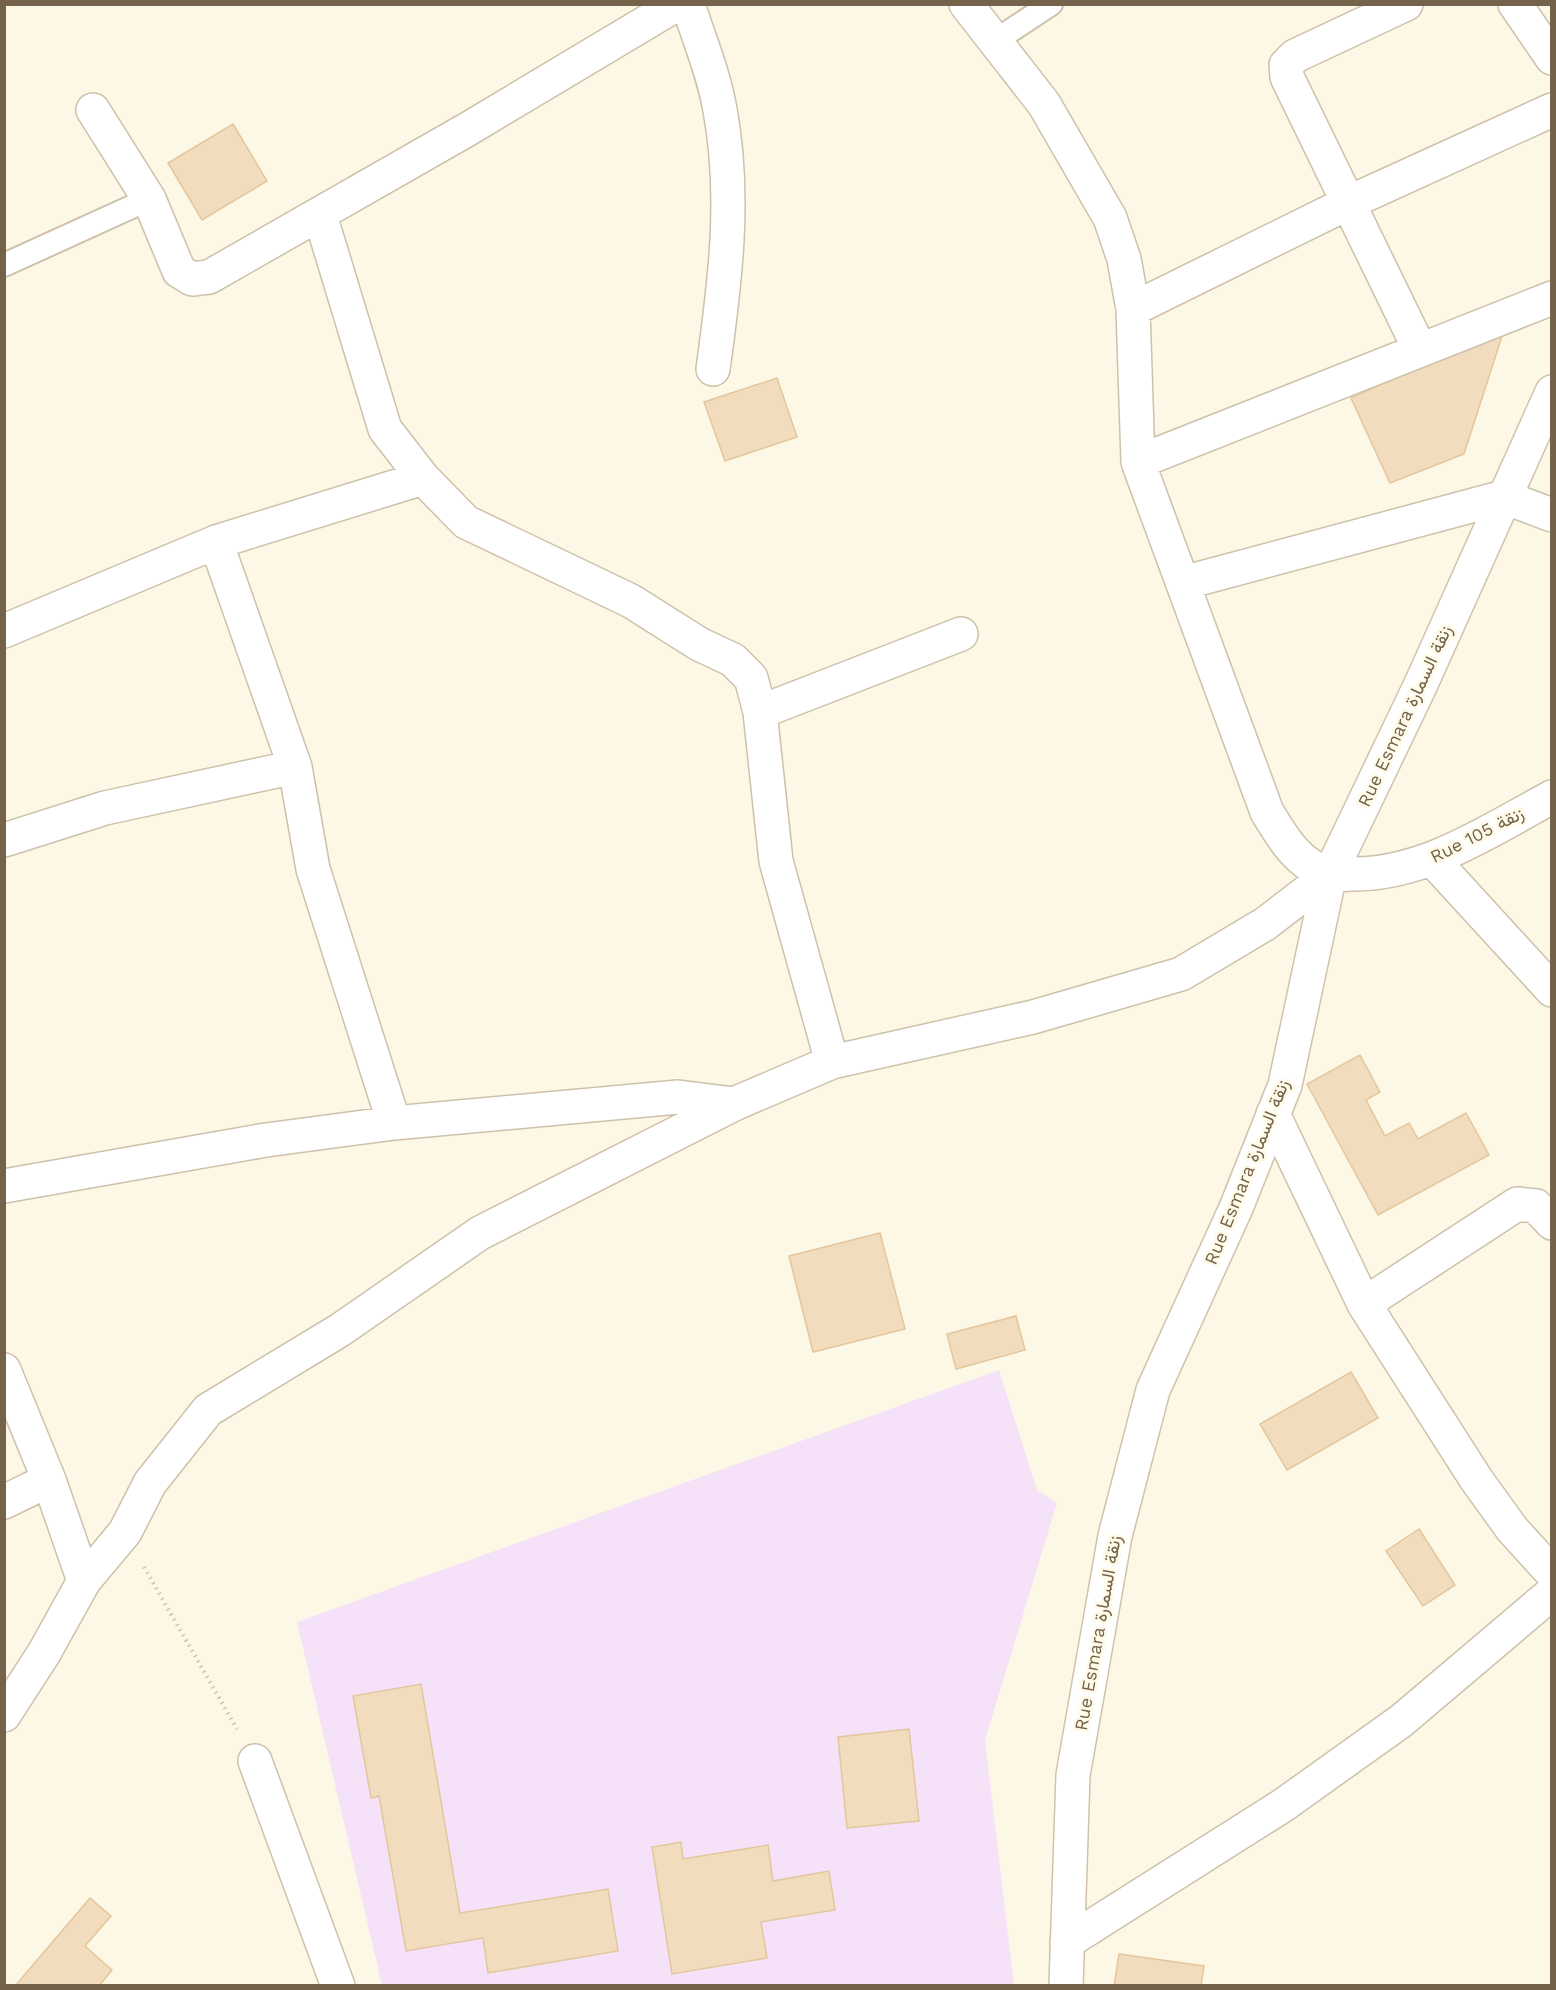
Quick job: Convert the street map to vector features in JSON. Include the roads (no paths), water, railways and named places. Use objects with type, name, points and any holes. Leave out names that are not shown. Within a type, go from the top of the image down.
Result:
[{"type":"street","points":[[93,110],[149,199],[179,271],[192,279],[209,277],[320,215],[677,4]]},
{"type":"street","points":[[688,4],[720,109],[729,207],[725,283],[713,369]]},
{"type":"street","points":[[4,1715],[45,1653],[84,1581],[124,1532],[150,1483],[208,1410],[340,1330],[480,1233],[734,1104],[832,1062],[1034,1017],[1181,974],[1265,924],[1330,874],[1310,864],[1288,846],[1267,812],[1138,462],[1133,309],[1124,259],[1110,218],[1044,104],[966,4]]},
{"type":"street","points":[[1406,4],[1295,56],[1286,65],[1287,77],[1350,202],[1420,350]]},
{"type":"street","points":[[1515,4],[1551,58]]},
{"type":"street","points":[[1133,309],[1350,202],[1551,110]]},
{"type":"street","points":[[320,215],[386,429],[423,478],[466,522],[631,601],[699,644],[733,660],[751,678],[760,712],[776,861],[832,1062]]},
{"type":"street","points":[[1138,462],[1551,298]]},
{"type":"street","name":"Rue Esmara زنقة السمارة","points":[[1066,1986],[1073,1775],[1115,1536],[1153,1390],[1236,1208],[1285,1085],[1330,874],[1421,684],[1551,392]]},
{"type":"street","points":[[4,631],[216,542],[423,478]]},
{"type":"street","points":[[1183,583],[1504,496],[1551,515]]},
{"type":"street","points":[[216,542],[295,767],[313,869],[394,1123]]},
{"type":"street","points":[[760,712],[961,634]]},
{"type":"street","points":[[4,840],[105,808],[295,767]]},
{"type":"street","name":"Rue 105 زنقة","points":[[1330,874],[1382,874],[1432,859],[1551,797]]},
{"type":"street","points":[[1432,859],[1551,990]]},
{"type":"street","points":[[4,1186],[266,1140],[394,1123],[678,1097],[734,1104]]},
{"type":"street","points":[[1274,1114],[1364,1304],[1476,1479],[1512,1529],[1551,1573]]},
{"type":"street","points":[[1364,1304],[1517,1204],[1536,1206],[1551,1222]]},
{"type":"street","points":[[4,1370],[49,1480],[84,1581]]},
{"type":"street","points":[[4,1502],[49,1480]]},
{"type":"street","points":[[1067,1942],[1282,1806],[1364,1747],[1401,1720],[1551,1593]]},
{"type":"street","points":[[4,1681],[45,1653]]},
{"type":"street","points":[[255,1761],[339,1986]]},
{"type":"lane","points":[[995,41],[1051,4]]},
{"type":"lane","points":[[4,265],[149,199]]}]
